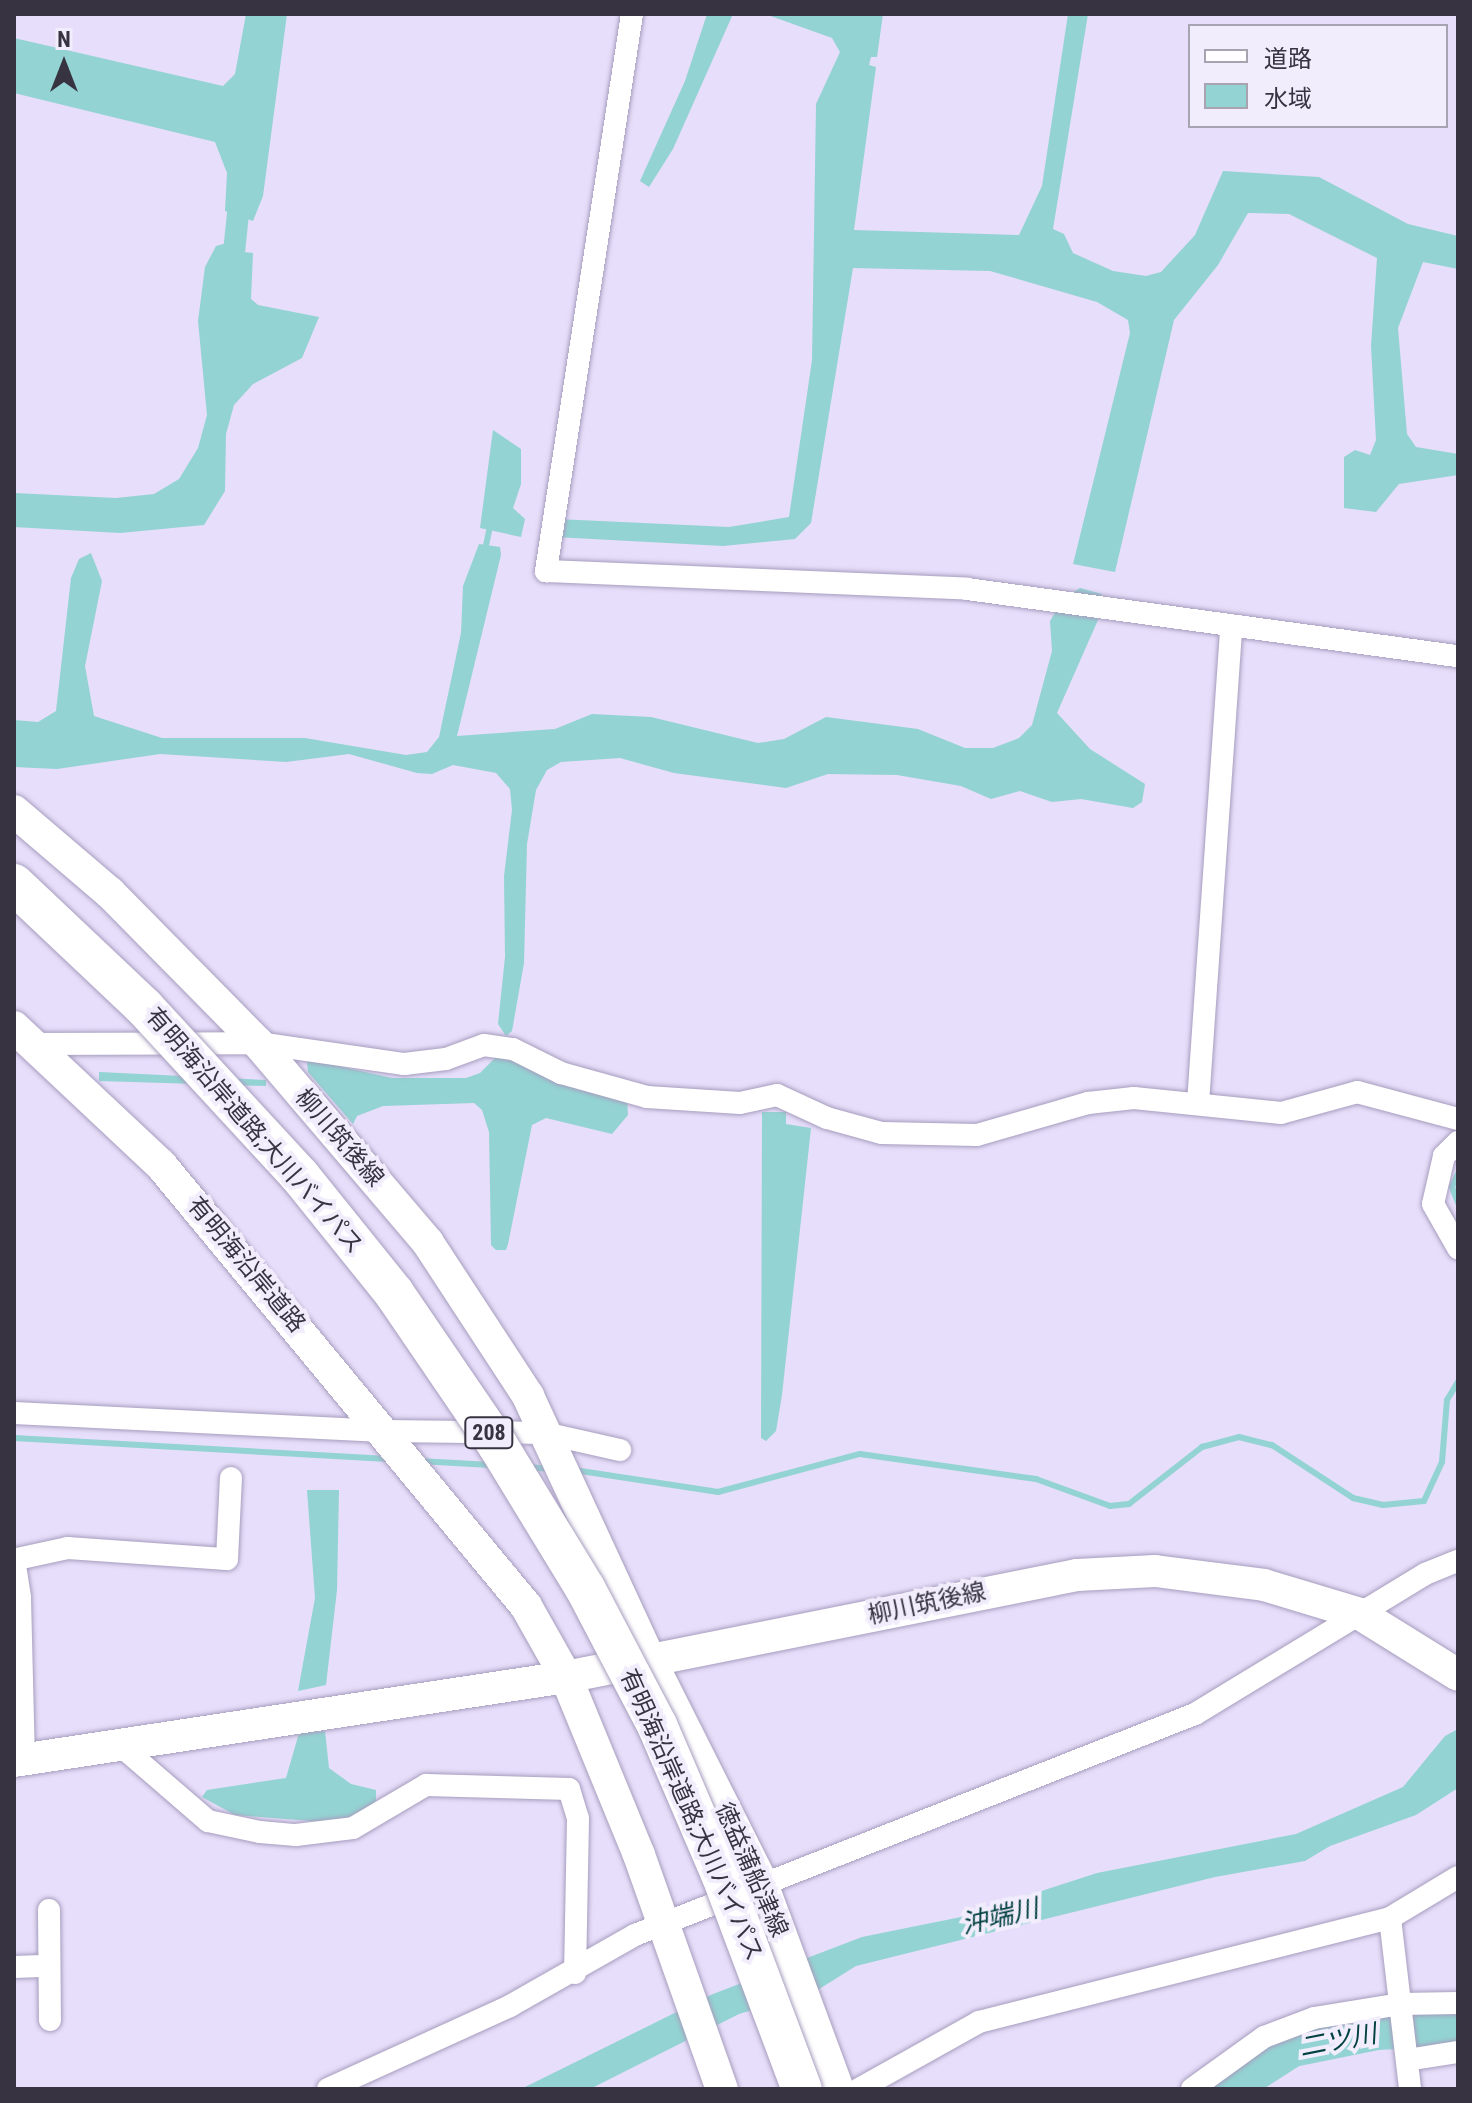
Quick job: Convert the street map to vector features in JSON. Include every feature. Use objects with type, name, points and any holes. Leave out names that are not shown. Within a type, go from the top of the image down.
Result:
[{"type":"highway","name":"有明海沿岸道路;大川バイパス","points":[[14,884],[144,1007],[300,1176],[394,1293],[497,1444],[585,1588],[657,1725],[721,1874],[833,2085]]},
{"type":"highway","name":"有明海沿岸道路;大川バイパス","points":[[14,900],[137,1012],[290,1184],[384,1300],[486,1449],[577,1595],[645,1730],[711,1877],[789,2089]]},
{"type":"main road","name":"柳川筑後線","points":[[14,811],[110,893],[258,1043],[428,1243],[528,1396],[590,1523],[649,1658]]},
{"type":"main road","name":"有明海沿岸道路","points":[[20,1039],[161,1165],[526,1606],[566,1677]]},
{"type":"main road","name":"柳川筑後線","points":[[19,1761],[566,1677],[649,1658],[1093,1574],[1208,1574],[1373,1620],[1458,1675]]},
{"type":"main road","name":"徳益蒲船津線","points":[[649,1658],[765,1891],[833,2085]]},
{"type":"main road","points":[[566,1677],[664,1929],[722,2089]]},
{"type":"street","points":[[632,14],[546,571],[967,589],[1458,656]]},
{"type":"street","points":[[1198,1103],[1231,626]]},
{"type":"street","points":[[20,1039],[258,1043],[404,1064],[446,1059],[484,1045],[498,1047],[561,1073],[647,1097],[740,1103],[777,1095],[827,1118],[882,1133],[977,1135],[1088,1103],[1118,1100],[1198,1103],[1281,1113],[1357,1092],[1458,1119]]},
{"type":"street","points":[[1458,1142],[1444,1156],[1433,1204],[1458,1248]]},
{"type":"street","points":[[14,1413],[383,1431],[620,1450]]},
{"type":"street","points":[[19,1761],[15,1559],[68,1548],[227,1559],[231,1478]]},
{"type":"street","points":[[328,2089],[664,1929],[765,1891],[1195,1714],[1373,1620],[1458,1561]]},
{"type":"street","points":[[121,1746],[208,1821],[260,1832],[296,1835],[353,1828],[426,1785],[569,1789],[578,1819],[575,1973]]},
{"type":"street","points":[[833,2085],[979,2022],[1390,1918],[1458,1877]]},
{"type":"street","points":[[49,1910],[50,2020]]},
{"type":"street","points":[[1390,1918],[1410,2089]]},
{"type":"street","points":[[14,1967],[49,1966]]},
{"type":"street","points":[[1192,2089],[1264,2037],[1314,2018],[1400,2004],[1458,2003]]},
{"type":"street","points":[[1407,2060],[1458,2052]]},
{"type":"water","points":[[246,14],[287,14],[263,196],[253,221],[225,211],[227,173],[215,142],[14,93],[14,38],[223,86],[235,74]]},
{"type":"water","points":[[707,14],[733,14],[673,149],[649,187],[640,181],[685,81]]},
{"type":"water","points":[[765,14],[883,14],[877,57],[871,57],[869,65],[876,67],[854,230],[1019,235],[1042,186],[1068,14],[1088,14],[1053,229],[1064,234],[1073,253],[1113,271],[1146,276],[1161,272],[1195,235],[1223,171],[1319,177],[1408,224],[1458,236],[1458,269],[1423,262],[1398,328],[1407,434],[1416,447],[1458,454],[1458,475],[1399,484],[1376,512],[1344,508],[1344,457],[1355,450],[1370,455],[1376,440],[1371,346],[1377,258],[1289,214],[1248,213],[1218,265],[1174,320],[1115,572],[1073,564],[1130,333],[1128,320],[1097,302],[990,271],[853,268],[811,523],[795,539],[723,546],[555,537],[557,519],[729,527],[789,517],[812,360],[816,104],[840,52],[832,38]]},
{"type":"water","points":[[238,240],[243,252],[253,253],[251,299],[258,305],[319,317],[302,358],[253,384],[234,405],[226,434],[225,491],[204,525],[120,533],[14,527],[14,493],[116,498],[154,494],[179,479],[198,448],[207,415],[198,321],[205,267],[216,246]]},
{"type":"water","points":[[493,430],[521,449],[521,484],[513,508],[525,519],[521,537],[480,528]]},
{"type":"water","points":[[479,544],[500,547],[501,555],[457,736],[555,729],[592,714],[651,717],[758,743],[784,739],[826,717],[918,729],[965,748],[993,748],[1019,738],[1032,725],[1052,651],[1050,621],[1064,598],[1080,588],[1102,594],[1098,620],[1057,713],[1090,749],[1145,784],[1142,802],[1133,808],[1081,799],[1052,802],[1020,791],[991,799],[961,786],[897,775],[828,774],[786,788],[674,773],[620,758],[561,762],[547,770],[536,790],[527,844],[524,963],[512,1031],[506,1036],[498,1024],[505,957],[504,876],[512,810],[510,789],[496,773],[453,765],[432,774],[417,773],[349,754],[286,762],[160,754],[57,769],[14,767],[14,720],[38,722],[56,711],[71,578],[79,559],[91,553],[102,581],[85,666],[94,716],[162,738],[305,738],[406,755],[427,752],[439,737],[461,633],[463,586]]},
{"type":"water","points":[[306,1053],[329,1064],[392,1078],[466,1078],[480,1073],[500,1053],[627,1097],[628,1115],[612,1134],[546,1118],[532,1125],[508,1244],[506,1250],[496,1250],[491,1245],[489,1132],[482,1110],[474,1103],[383,1106],[357,1116],[353,1124],[308,1072]]},
{"type":"water","points":[[99,1072],[266,1080],[266,1086],[99,1081]]},
{"type":"water","points":[[762,1112],[786,1112],[786,1124],[811,1128],[782,1395],[776,1431],[766,1441],[761,1438]]},
{"type":"water","points":[[307,1490],[339,1490],[337,1590],[326,1685],[298,1691],[315,1598]]},
{"type":"water","name":"沖端川","points":[[1458,1729],[1458,1788],[1416,1815],[1330,1846],[1305,1861],[1215,1877],[856,1966],[816,1991],[739,2014],[590,2089],[521,2089],[713,1994],[862,1937],[961,1917],[1097,1873],[1296,1834],[1403,1787],[1445,1736]]},
{"type":"water","points":[[325,1731],[329,1768],[351,1784],[376,1790],[376,1801],[349,1824],[235,1815],[202,1797],[207,1790],[286,1778],[299,1733]]},
{"type":"waterway","points":[[232,271],[241,186]]},
{"type":"waterway","points":[[485,550],[491,522]]},
{"type":"waterway","points":[[1458,1174],[1452,1187],[1458,1203]]},
{"type":"waterway","points":[[574,1470],[718,1492],[860,1454],[1036,1479],[1110,1506],[1129,1504],[1202,1447],[1239,1437],[1272,1445],[1353,1498],[1383,1505],[1424,1501],[1442,1462],[1447,1400],[1458,1382]]},
{"type":"waterway","points":[[14,1438],[392,1459]]},
{"type":"waterway","points":[[419,1461],[491,1465]]},
{"type":"waterway","points":[[527,1467],[551,1469]]},
{"type":"waterway","name":"二ツ川","points":[[1228,2089],[1292,2048],[1376,2031],[1458,2027]]}]
